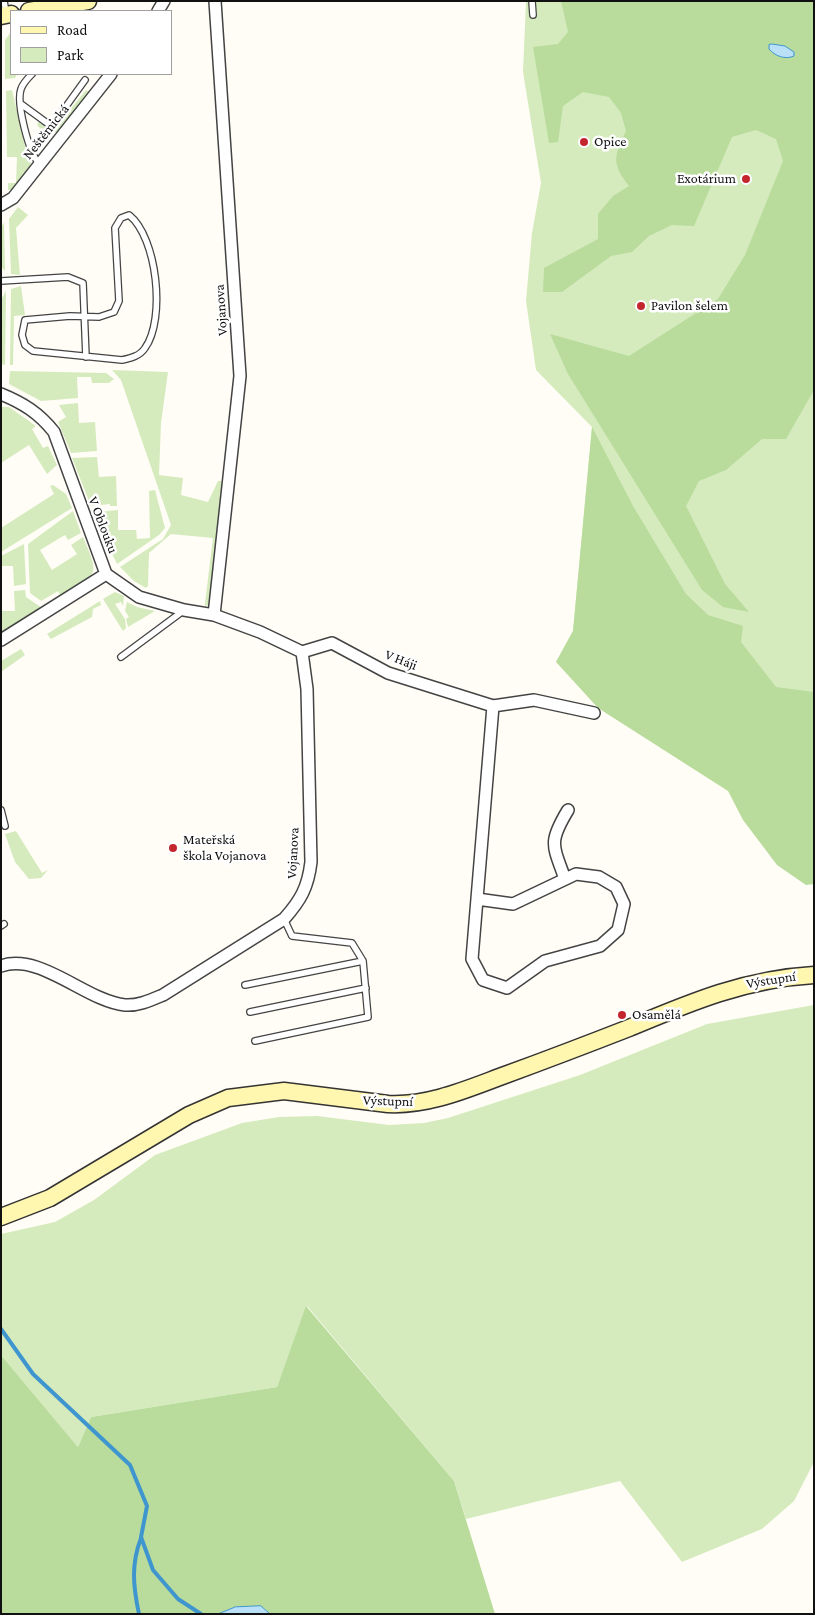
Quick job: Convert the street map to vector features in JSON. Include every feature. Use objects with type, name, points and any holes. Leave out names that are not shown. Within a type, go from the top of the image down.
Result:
[{"type":"street","points":[[35,10],[88,1]]},
{"type":"street","name":"Vojanova","points":[[214,615],[240,376],[215,1]]},
{"type":"street","name":"Neštěmická","points":[[1,205],[13,198],[110,75]]},
{"type":"street","name":"V Oblouku","points":[[1,394],[24,404],[44,419],[54,432],[106,574],[1,640]]},
{"type":"street","points":[[106,574],[139,597],[184,610],[214,615],[260,632],[302,652]]},
{"type":"street","name":"V Háji","points":[[302,652],[332,643],[388,673],[493,706],[534,700],[594,713]]},
{"type":"street","name":"Vojanova","points":[[1,966],[33,965],[104,999],[126,1005],[144,1003],[163,995],[284,919],[297,904],[308,882],[311,862],[307,689],[302,652]]},
{"type":"street","points":[[477,899],[513,904],[576,874],[599,877],[616,887],[624,904],[618,930],[600,946],[545,961],[507,988],[483,980],[472,959],[493,706]]},
{"type":"street","points":[[565,879],[554,846],[555,830],[568,810]]},
{"type":"street","name":"Výstupní","points":[[1,1216],[58,1194],[189,1115],[228,1098],[284,1091],[396,1104],[430,1100],[572,1050],[739,986],[792,976],[814,975]]},
{"type":"lane","points":[[532,1],[533,15]]},
{"type":"lane","points":[[31,75],[21,90],[21,104],[31,152],[39,163]]},
{"type":"lane","points":[[21,104],[47,122],[54,123],[85,80]]},
{"type":"lane","points":[[129,215],[136,221],[145,238],[152,262],[158,298],[151,336],[145,348],[136,356],[122,360],[33,351],[25,345],[22,335],[25,320],[85,317],[106,316],[114,312],[119,301],[115,228],[121,218],[129,215]]},
{"type":"lane","points":[[1,281],[68,277],[83,283],[86,357]]},
{"type":"lane","points":[[121,657],[184,610]]},
{"type":"lane","points":[[1,810],[5,826]]},
{"type":"lane","points":[[255,1041],[368,1017],[363,960],[352,943],[292,936],[284,919]]},
{"type":"lane","points":[[245,985],[363,960]]},
{"type":"lane","points":[[250,1012],[366,988]]},
{"type":"green space","points":[[526,1],[814,1],[814,753],[556,662],[573,631],[592,427],[536,370],[526,301],[532,233],[541,183],[523,72]]},
{"type":"green space","points":[[561,1],[814,1],[814,390],[786,439],[762,439],[726,470],[699,481],[686,506],[725,584],[749,612],[723,607],[702,590],[568,374],[550,334],[629,356],[718,299],[745,255],[783,161],[776,139],[756,130],[732,137],[694,226],[672,225],[649,236],[632,252],[611,256],[562,292],[543,292],[544,268],[598,239],[598,214],[613,196],[629,186],[619,171],[616,159],[626,131],[621,113],[609,97],[583,92],[563,106],[558,142],[549,143],[533,47],[558,44],[568,32]]},
{"type":"green space","points":[[10,33],[10,75],[16,75],[15,78],[5,79],[5,40]]},
{"type":"green space","points":[[12,90],[27,155],[31,163],[13,190],[8,190],[8,183],[16,183],[17,157],[7,157],[6,91]]},
{"type":"green space","points":[[86,90],[89,92],[57,133],[49,129],[42,136],[37,132],[40,128],[37,125],[39,121],[49,127],[56,127]]},
{"type":"green space","points":[[18,207],[28,215],[16,228],[20,275],[11,274],[9,219]]},
{"type":"green space","points":[[4,222],[5,271],[1,267],[1,228]]},
{"type":"green space","points":[[21,286],[25,315],[14,316],[13,365],[10,365],[11,289]]},
{"type":"green space","points":[[6,291],[5,365],[1,364],[2,298]]},
{"type":"green space","points":[[112,370],[168,372],[161,423],[159,475],[183,478],[181,495],[208,502],[218,481],[225,481],[209,605],[205,606],[213,538],[171,534],[149,553],[148,586],[146,588],[134,581],[120,567],[163,539],[171,525],[121,380]]},
{"type":"green space","points":[[10,371],[106,373],[114,379],[109,383],[92,383],[91,377],[77,377],[78,398],[41,401],[9,384]]},
{"type":"green space","points":[[78,403],[79,423],[95,422],[97,451],[71,453],[58,422],[66,417],[59,405]]},
{"type":"green space","points":[[2,407],[9,407],[36,426],[32,429],[43,448],[48,446],[57,465],[47,474],[29,445],[1,463]]},
{"type":"green space","points":[[592,427],[633,506],[686,594],[708,615],[743,626],[741,642],[776,687],[814,692],[814,884],[806,885],[777,865],[743,820],[728,791],[598,708],[556,662],[573,631]]},
{"type":"green space","points":[[97,457],[99,477],[116,476],[117,506],[110,506],[110,504],[91,506],[72,458]]},
{"type":"green space","points":[[53,485],[66,494],[72,508],[1,552],[1,528],[54,494],[50,486]]},
{"type":"green space","points":[[155,490],[165,528],[159,535],[117,564],[99,527],[102,525],[97,512],[118,510],[118,530],[136,530],[137,539],[150,538],[149,491]]},
{"type":"green space","points":[[73,511],[81,533],[68,540],[65,535],[40,550],[52,570],[77,554],[71,545],[83,537],[92,560],[92,574],[89,579],[61,597],[58,591],[41,601],[30,593],[28,544]]},
{"type":"green space","points":[[24,544],[26,584],[14,586],[13,566],[1,566],[1,556]]},
{"type":"green space","points":[[25,590],[26,597],[42,608],[1,633],[1,611],[15,611],[14,591]]},
{"type":"green space","points":[[115,592],[124,596],[123,606],[121,602],[115,604],[125,619],[126,628],[123,631],[103,599]]},
{"type":"green space","points":[[100,601],[101,605],[93,609],[92,617],[51,639],[47,634]]},
{"type":"green space","points":[[127,602],[137,607],[155,611],[128,627],[126,619],[129,617],[125,611]]},
{"type":"green space","points":[[21,649],[25,655],[1,672],[1,661]]},
{"type":"green space","points":[[16,831],[42,873],[48,870],[41,878],[29,879],[15,862],[5,834]]},
{"type":"green space","points":[[814,1005],[814,1462],[794,1501],[762,1529],[682,1562],[620,1481],[466,1519],[454,1481],[307,1306],[277,1387],[91,1417],[78,1447],[1,1355],[1,1234],[55,1222],[94,1200],[155,1155],[242,1123],[279,1117],[317,1116],[389,1125],[424,1123],[448,1118],[580,1075],[707,1024]]},
{"type":"green space","points":[[306,1306],[454,1481],[495,1614],[270,1614],[261,1606],[235,1607],[218,1614],[1,1614],[1,1355],[78,1447],[91,1417],[277,1387]]},
{"type":"water","points":[[769,45],[785,46],[794,52],[794,56],[787,58],[774,54],[769,49]]},
{"type":"water","points":[[261,1606],[270,1614],[218,1614],[235,1607]]},
{"type":"waterway","points":[[1,1329],[33,1374],[130,1465],[147,1506],[141,1537],[153,1570],[178,1599],[201,1614]]},
{"type":"waterway","points":[[139,1614],[135,1594],[134,1566],[141,1538]]},
{"type":"place","name":"Opice","points":[[584,142]]},
{"type":"place","name":"Exotárium","points":[[746,179]]},
{"type":"place","name":"Pavilon šelem","points":[[641,306]]},
{"type":"place","name":"Mateřská škola Vojanova","points":[[173,848]]},
{"type":"place","name":"Osamělá","points":[[622,1015]]}]
